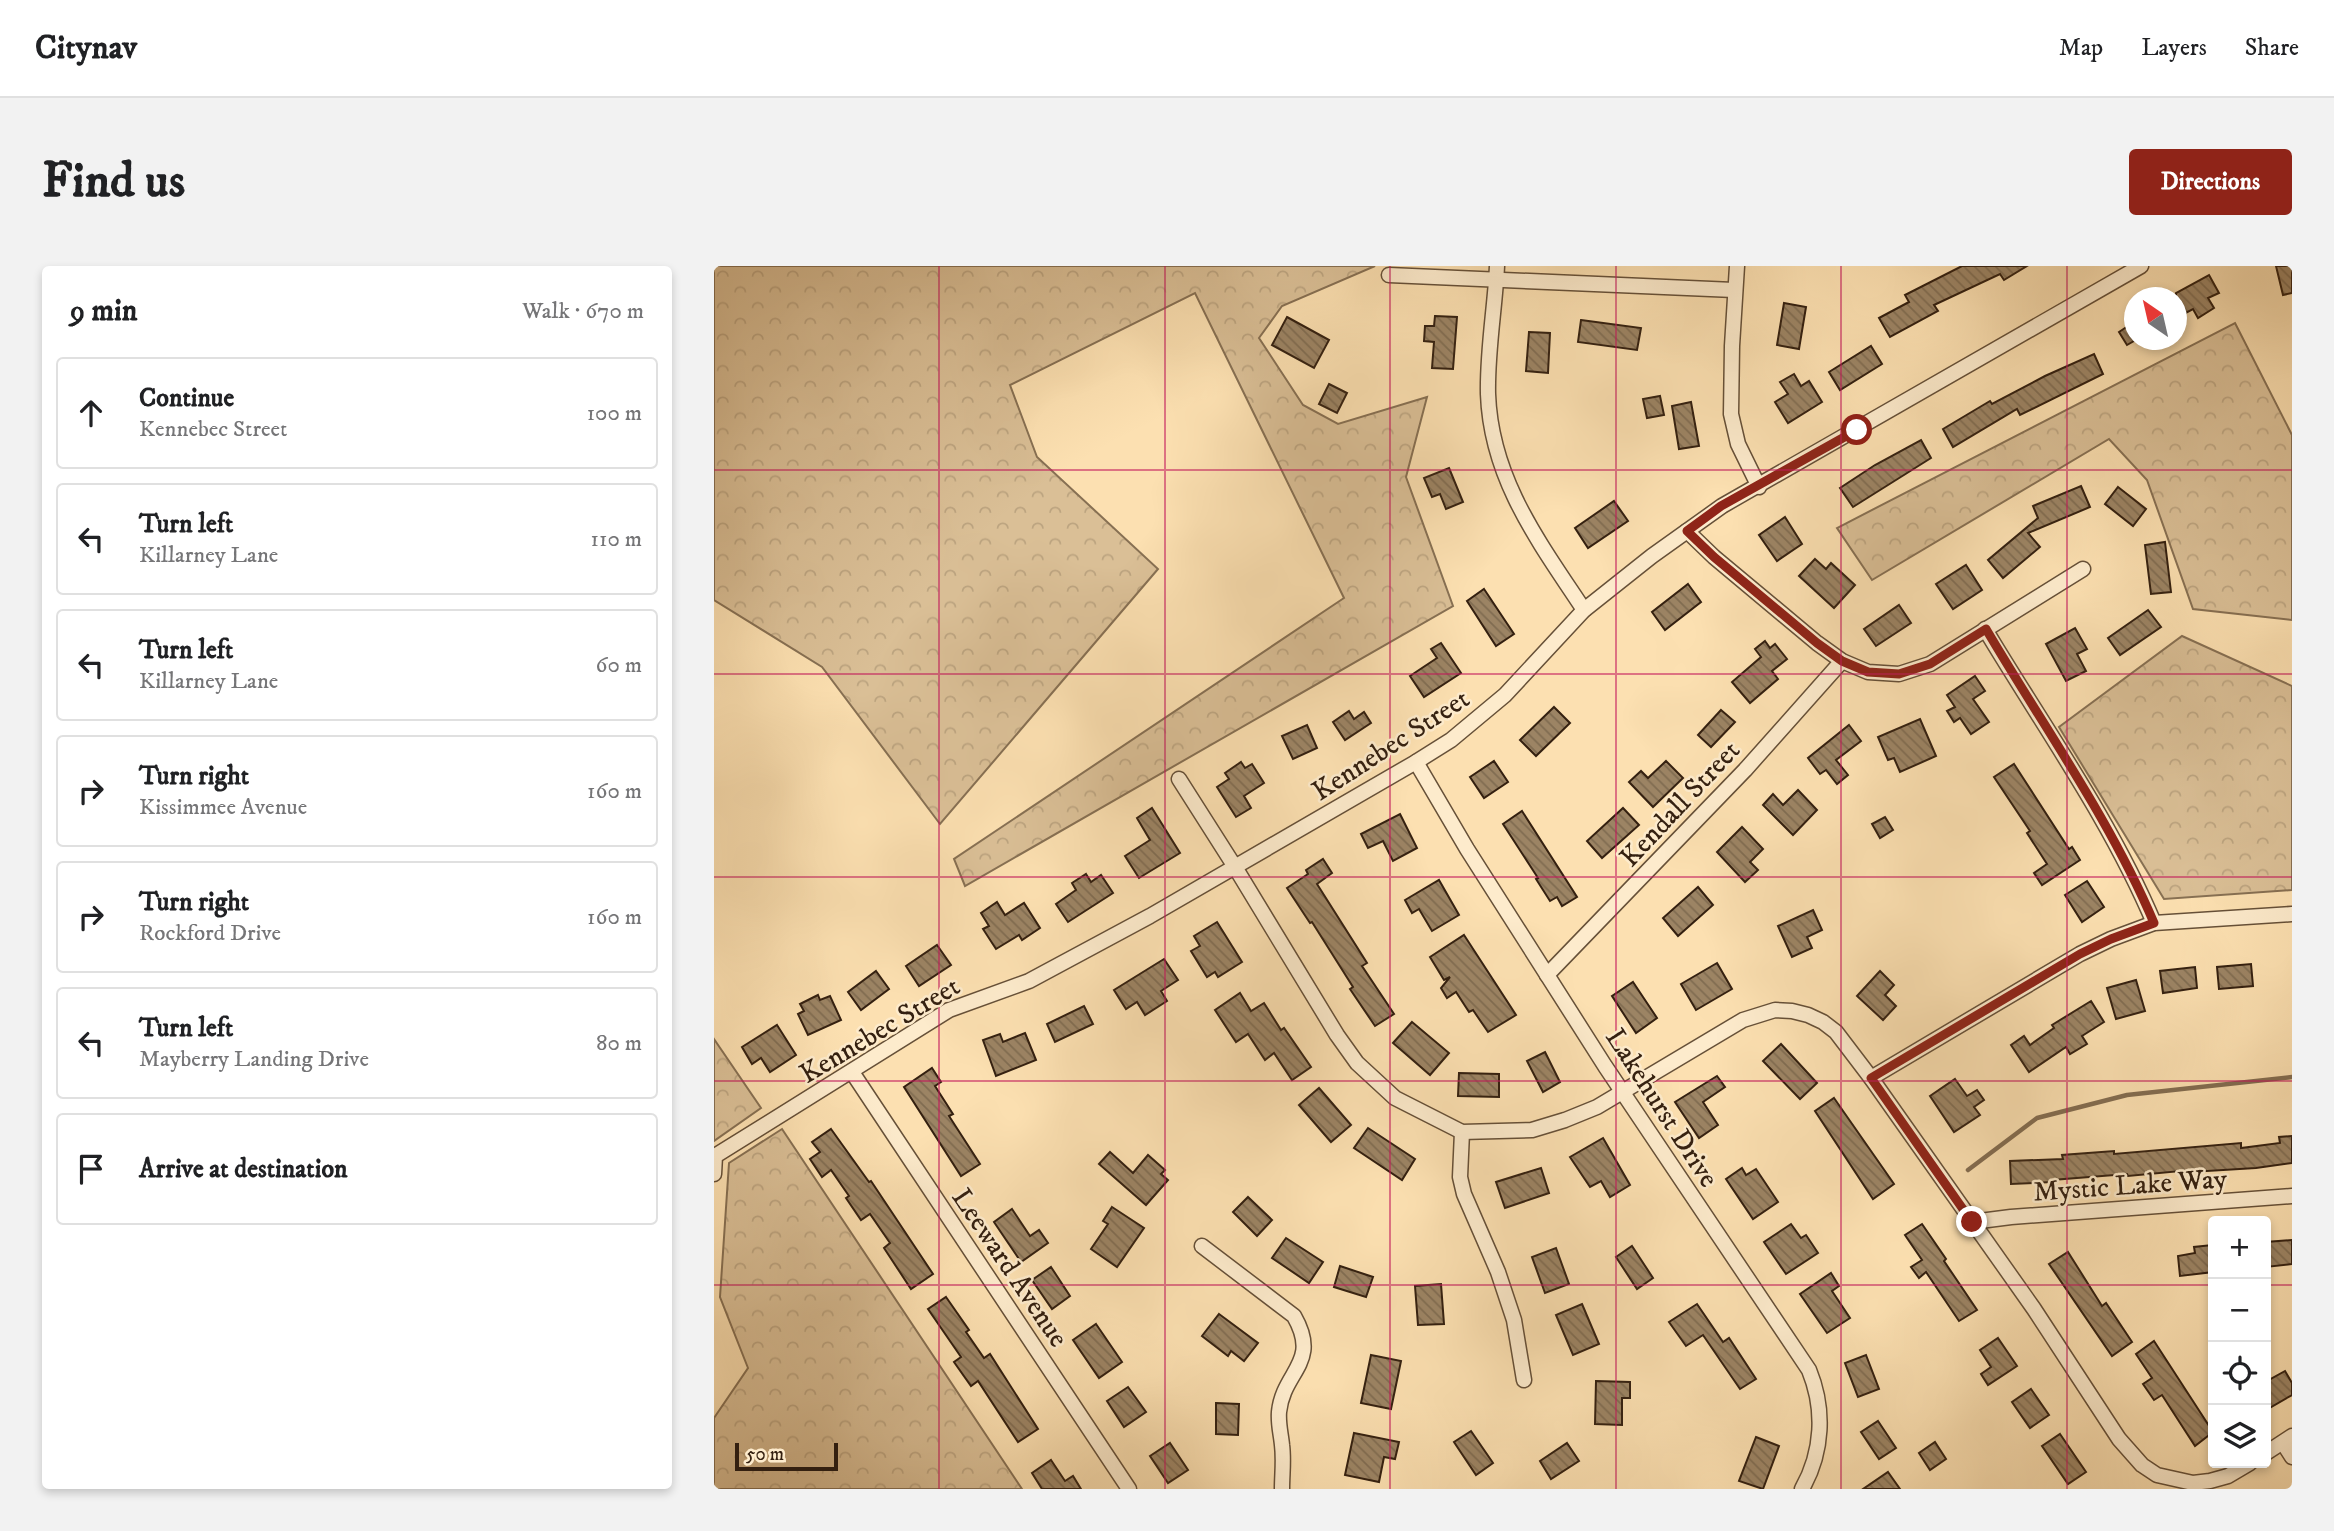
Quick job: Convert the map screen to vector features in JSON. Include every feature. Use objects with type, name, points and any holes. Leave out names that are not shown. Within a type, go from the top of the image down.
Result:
[{"type":"street","points":[[1737,266],[1730,397],[1733,430],[1759,486]]},
{"type":"street","name":"Kennebec Street","points":[[714,1174],[715,1156],[949,1010],[1029,981],[1150,916],[1416,762],[1479,719],[1584,610],[1721,506],[2141,266]]},
{"type":"street","points":[[1389,275],[1496,273],[1734,290]]},
{"type":"street","points":[[1496,273],[1489,397],[1492,432],[1500,465],[1522,512],[1584,610]]},
{"type":"street","points":[[1687,531],[1714,557],[1842,661],[1868,672],[1899,674],[1930,664],[2083,569]]},
{"type":"street","points":[[1986,629],[2081,783],[2131,871],[2154,923]]},
{"type":"street","name":"Kendall Street","points":[[1547,975],[1745,770],[1842,661]]},
{"type":"street","name":"Lakehurst Drive","points":[[1416,762],[1448,818],[1623,1093],[1809,1370],[1818,1394],[1821,1420],[1812,1472],[1802,1489]]},
{"type":"street","points":[[1179,779],[1337,1035],[1357,1063],[1395,1098],[1462,1132],[1532,1130],[1597,1107],[1743,1020],[1775,1010],[1792,1011],[1823,1022],[1836,1032],[1871,1078],[2034,1309],[2119,1439],[2142,1465],[2157,1475],[2193,1483],[2228,1476],[2242,1468]]},
{"type":"street","points":[[1871,1078],[2080,954],[2111,939],[2154,923],[2292,914]]},
{"type":"street","name":"Leeward Avenue","points":[[852,1072],[1129,1489]]},
{"type":"street","points":[[1462,1132],[1460,1177],[1464,1194],[1498,1272],[1514,1320],[1524,1380]]},
{"type":"street","name":"Mystic Lake Way","points":[[1972,1222],[2292,1196]]},
{"type":"street","points":[[1202,1246],[1294,1316],[1303,1332],[1304,1350],[1299,1366],[1283,1395],[1279,1413],[1282,1489]]},
{"type":"street","points":[[2271,1450],[2287,1439],[2292,1457]]},
{"type":"green space","points":[[714,266],[1375,266],[1282,306],[1259,338],[1303,405],[1338,424],[1427,397],[1406,477],[1453,606],[965,886],[954,859],[1344,598],[1195,293],[1010,385],[1037,457],[1158,569],[940,824],[822,667],[714,600]]},
{"type":"green space","points":[[2235,323],[2292,435],[2292,620],[2193,609],[2147,480],[2109,439],[1872,580],[1837,528],[2187,350]]},
{"type":"green space","points":[[2182,636],[2292,686],[2292,890],[2164,899],[2059,727]]},
{"type":"green space","points":[[714,1039],[761,1108],[714,1141]]},
{"type":"green space","points":[[782,1129],[1022,1489],[714,1489],[714,1418],[748,1368],[720,1297],[729,1163]]},
{"type":"building","points":[[1962,266],[2027,266],[2004,280],[2000,274],[1934,305],[1938,311],[1890,337],[1879,318],[1909,302],[1905,295]]},
{"type":"building","points":[[2276,266],[2292,266],[2292,293],[2283,295]]},
{"type":"building","points":[[2209,275],[2219,293],[2208,298],[2214,308],[2198,318],[2193,309],[2187,312],[2187,287]]},
{"type":"building","points":[[1784,303],[1806,307],[1799,349],[1777,345]]},
{"type":"building","points":[[1435,316],[1457,317],[1453,369],[1432,368],[1434,342],[1424,341],[1425,326],[1434,326]]},
{"type":"building","points":[[1287,317],[1329,340],[1314,368],[1272,345]]},
{"type":"building","points":[[1581,320],[1641,328],[1637,350],[1578,342]]},
{"type":"building","points":[[1529,332],[1550,333],[1548,373],[1526,371]]},
{"type":"building","points":[[1871,346],[1882,364],[1840,390],[1829,372]]},
{"type":"building","points":[[2094,354],[2103,374],[2020,415],[2017,409],[1953,447],[1943,429],[1990,401],[1992,404]]},
{"type":"building","points":[[1794,374],[1801,386],[1809,381],[1822,402],[1788,423],[1775,402],[1788,394],[1780,382]]},
{"type":"building","points":[[1329,384],[1347,393],[1337,413],[1319,404]]},
{"type":"building","points":[[1660,396],[1664,415],[1647,418],[1643,399]]},
{"type":"building","points":[[1691,402],[1699,446],[1679,449],[1672,406]]},
{"type":"building","points":[[1921,440],[1931,458],[1853,507],[1840,488]]},
{"type":"building","points":[[1449,468],[1463,502],[1446,509],[1440,494],[1432,497],[1424,478]]},
{"type":"building","points":[[2081,486],[2090,507],[2028,533],[2040,547],[2003,578],[1988,560],[2038,518],[2033,506]]},
{"type":"building","points":[[2118,487],[2146,509],[2133,526],[2105,504]]},
{"type":"building","points":[[1614,501],[1628,521],[1588,548],[1575,528]]},
{"type":"building","points":[[1785,517],[1802,544],[1777,561],[1759,535]]},
{"type":"building","points":[[2165,542],[2171,592],[2151,594],[2145,545]]},
{"type":"building","points":[[1815,559],[1826,569],[1831,563],[1855,585],[1834,608],[1799,576]]},
{"type":"building","points":[[1966,565],[1982,590],[1953,609],[1936,584]]},
{"type":"building","points":[[1688,584],[1701,602],[1665,630],[1652,612]]},
{"type":"building","points":[[1484,589],[1514,634],[1496,646],[1467,601]]},
{"type":"building","points":[[1899,605],[1911,623],[1876,646],[1864,629]]},
{"type":"building","points":[[2148,610],[2161,627],[2120,655],[2108,638]]},
{"type":"building","points":[[2075,628],[2087,649],[2077,654],[2086,671],[2066,681],[2046,644]]},
{"type":"building","points":[[1765,641],[1770,648],[1775,644],[1787,659],[1772,671],[1778,679],[1750,703],[1732,682],[1761,657],[1755,649]]},
{"type":"building","points":[[1441,643],[1461,673],[1424,697],[1410,676],[1437,658],[1431,649]]},
{"type":"building","points":[[1975,676],[1985,691],[1973,699],[1989,722],[1971,734],[1960,718],[1954,722],[1947,711],[1955,707],[1947,695]]},
{"type":"building","points":[[1554,707],[1570,723],[1536,756],[1520,740]]},
{"type":"building","points":[[1721,710],[1735,722],[1711,747],[1698,735]]},
{"type":"building","points":[[1349,711],[1354,719],[1364,712],[1371,723],[1345,740],[1333,722]]},
{"type":"building","points":[[1920,719],[1936,756],[1900,772],[1894,758],[1888,760],[1878,737]]},
{"type":"building","points":[[1307,725],[1317,748],[1293,759],[1282,736]]},
{"type":"building","points":[[1849,725],[1861,741],[1836,760],[1848,775],[1837,784],[1826,770],[1820,774],[1808,758]]},
{"type":"building","points":[[1494,761],[1508,782],[1484,798],[1470,777]]},
{"type":"building","points":[[1666,761],[1683,778],[1653,807],[1629,782],[1641,771],[1648,778]]},
{"type":"building","points":[[1241,762],[1245,768],[1252,764],[1264,783],[1244,796],[1251,808],[1236,817],[1217,787],[1229,779],[1225,773]]},
{"type":"building","points":[[2014,764],[2069,849],[2072,847],[2080,860],[2042,885],[2034,873],[2047,864],[2027,833],[2030,831],[1994,777]]},
{"type":"building","points":[[1798,790],[1817,810],[1793,835],[1763,805],[1773,794],[1783,805]]},
{"type":"building","points":[[1152,808],[1180,853],[1139,878],[1125,856],[1150,840],[1137,818]]},
{"type":"building","points":[[1623,808],[1639,825],[1602,858],[1587,841]]},
{"type":"building","points":[[1522,811],[1577,897],[1562,906],[1557,897],[1550,901],[1503,824]]},
{"type":"building","points":[[1400,814],[1417,848],[1393,861],[1383,841],[1368,848],[1361,834]]},
{"type":"building","points":[[1885,817],[1893,830],[1880,838],[1872,824]]},
{"type":"building","points":[[1742,827],[1763,849],[1750,862],[1758,870],[1745,882],[1717,852]]},
{"type":"building","points":[[1323,859],[1332,873],[1317,884],[1367,963],[1362,966],[1394,1014],[1375,1026],[1350,989],[1353,987],[1312,922],[1310,923],[1287,888],[1308,874],[1306,870]]},
{"type":"building","points":[[1086,874],[1091,882],[1101,875],[1113,893],[1068,922],[1056,904],[1076,890],[1072,883]]},
{"type":"building","points":[[1439,880],[1459,915],[1432,931],[1419,909],[1412,913],[1405,900]]},
{"type":"building","points":[[2087,881],[2104,907],[2082,922],[2065,895]]},
{"type":"building","points":[[1698,887],[1713,905],[1678,936],[1663,918]]},
{"type":"building","points":[[997,902],[1005,915],[1024,903],[1040,928],[1022,940],[1019,935],[996,949],[983,929],[989,926],[981,913]]},
{"type":"building","points":[[1813,910],[1822,930],[1807,937],[1812,948],[1792,957],[1778,926]]},
{"type":"building","points":[[1217,922],[1242,962],[1218,977],[1215,972],[1207,977],[1191,951],[1200,946],[1194,936]]},
{"type":"building","points":[[1464,935],[1516,1015],[1488,1032],[1473,1010],[1469,1012],[1456,992],[1447,998],[1441,988],[1450,977],[1444,980],[1430,957]]},
{"type":"building","points":[[937,945],[951,965],[919,986],[906,966]]},
{"type":"building","points":[[1164,959],[1178,980],[1161,991],[1167,1001],[1145,1015],[1137,1002],[1126,1009],[1114,990]]},
{"type":"building","points":[[1717,963],[1732,989],[1696,1010],[1681,984]]},
{"type":"building","points":[[2251,964],[2253,986],[2219,989],[2217,967]]},
{"type":"building","points":[[2195,967],[2197,988],[2163,993],[2160,971]]},
{"type":"building","points":[[876,971],[889,989],[861,1010],[848,992]]},
{"type":"building","points":[[1880,971],[1894,985],[1885,995],[1896,1006],[1883,1020],[1857,996]]},
{"type":"building","points":[[2136,980],[2145,1011],[2116,1019],[2107,988]]},
{"type":"building","points":[[1633,982],[1657,1018],[1636,1033],[1612,996]]},
{"type":"building","points":[[1240,993],[1251,1011],[1264,1003],[1281,1030],[1284,1028],[1311,1067],[1292,1080],[1274,1053],[1265,1060],[1248,1034],[1236,1042],[1215,1010]]},
{"type":"building","points":[[818,995],[820,1000],[830,996],[841,1020],[808,1035],[798,1014],[804,1011],[800,1004]]},
{"type":"building","points":[[2091,1001],[2104,1022],[2082,1036],[2087,1044],[2070,1054],[2066,1047],[2029,1072],[2011,1045],[2024,1036],[2030,1045],[2054,1028],[2052,1025]]},
{"type":"building","points":[[1084,1006],[1093,1024],[1055,1042],[1047,1024]]},
{"type":"building","points":[[1412,1022],[1449,1053],[1430,1075],[1393,1043]]},
{"type":"building","points":[[777,1025],[796,1055],[770,1072],[761,1058],[752,1064],[742,1047]]},
{"type":"building","points":[[1025,1033],[1036,1060],[996,1076],[983,1040],[1000,1034],[1003,1042]]},
{"type":"building","points":[[1781,1044],[1817,1083],[1800,1099],[1763,1061]]},
{"type":"building","points":[[1545,1052],[1560,1082],[1543,1092],[1527,1061]]},
{"type":"building","points":[[932,1068],[941,1082],[935,1086],[953,1114],[949,1116],[980,1164],[961,1176],[904,1087]]},
{"type":"building","points":[[1459,1073],[1499,1074],[1499,1097],[1458,1096]]},
{"type":"building","points":[[1717,1076],[1725,1087],[1703,1102],[1718,1125],[1699,1138],[1675,1102]]},
{"type":"building","points":[[1955,1079],[1967,1096],[1977,1090],[1984,1100],[1974,1107],[1980,1115],[1954,1132],[1930,1096]]},
{"type":"building","points":[[1319,1088],[1351,1125],[1331,1142],[1299,1105]]},
{"type":"building","points":[[1834,1098],[1894,1184],[1873,1199],[1815,1111]]},
{"type":"building","points":[[1368,1128],[1415,1159],[1402,1180],[1354,1148]]},
{"type":"building","points":[[831,1129],[869,1182],[871,1181],[933,1274],[911,1289],[884,1248],[890,1243],[870,1214],[861,1220],[831,1170],[822,1177],[810,1159],[820,1152],[812,1142]]},
{"type":"building","points":[[2292,1136],[2292,1163],[2256,1168],[2127,1174],[2011,1184],[2010,1161],[2063,1159],[2062,1155],[2114,1151],[2114,1154],[2241,1143],[2241,1148],[2280,1143],[2279,1137]]},
{"type":"building","points":[[1603,1138],[1630,1185],[1610,1197],[1601,1181],[1590,1187],[1570,1157]]},
{"type":"building","points":[[1110,1152],[1133,1173],[1148,1155],[1165,1170],[1161,1174],[1168,1180],[1146,1205],[1099,1164]]},
{"type":"building","points":[[1541,1168],[1549,1193],[1505,1208],[1496,1182]]},
{"type":"building","points":[[1742,1168],[1746,1175],[1756,1169],[1778,1202],[1753,1219],[1726,1179]]},
{"type":"building","points":[[1248,1197],[1272,1220],[1257,1236],[1233,1212]]},
{"type":"building","points":[[1112,1207],[1144,1228],[1117,1267],[1091,1249],[1108,1224],[1103,1221]]},
{"type":"building","points":[[1012,1209],[1030,1236],[1039,1230],[1048,1243],[1021,1262],[994,1222]]},
{"type":"building","points":[[1791,1224],[1801,1238],[1806,1235],[1818,1253],[1786,1274],[1764,1242]]},
{"type":"building","points":[[1922,1224],[1977,1310],[1959,1321],[1926,1272],[1919,1278],[1911,1267],[1922,1260],[1905,1235]]},
{"type":"building","points":[[1286,1238],[1323,1262],[1309,1283],[1272,1258]]},
{"type":"building","points":[[2292,1240],[2292,1264],[2271,1266],[2271,1242]]},
{"type":"building","points":[[2208,1245],[2208,1273],[2180,1276],[2178,1256],[2195,1253],[2194,1247]]},
{"type":"building","points":[[1632,1246],[1653,1278],[1637,1289],[1616,1257]]},
{"type":"building","points":[[1556,1248],[1569,1284],[1545,1293],[1532,1257]]},
{"type":"building","points":[[2068,1252],[2102,1306],[2106,1303],[2132,1342],[2112,1356],[2049,1264]]},
{"type":"building","points":[[1340,1266],[1373,1277],[1366,1297],[1334,1287]]},
{"type":"building","points":[[1051,1267],[1070,1296],[1052,1309],[1032,1280]]},
{"type":"building","points":[[1831,1273],[1839,1286],[1832,1291],[1850,1318],[1827,1333],[1800,1294]]},
{"type":"building","points":[[1441,1284],[1444,1324],[1418,1325],[1415,1286]]},
{"type":"building","points":[[946,1297],[984,1358],[990,1354],[1038,1429],[1018,1442],[978,1381],[971,1386],[954,1362],[961,1357],[928,1309]]},
{"type":"building","points":[[1582,1304],[1599,1344],[1573,1355],[1556,1315]]},
{"type":"building","points":[[1697,1304],[1723,1342],[1729,1338],[1756,1379],[1740,1389],[1703,1335],[1686,1346],[1669,1322]]},
{"type":"building","points":[[1219,1314],[1258,1343],[1244,1361],[1231,1351],[1228,1356],[1202,1336]]},
{"type":"building","points":[[1096,1324],[1122,1362],[1099,1378],[1073,1340]]},
{"type":"building","points":[[1998,1338],[2017,1366],[1988,1385],[1981,1374],[1991,1367],[1980,1350]]},
{"type":"building","points":[[2154,1341],[2208,1424],[2208,1436],[2195,1446],[2162,1395],[2154,1400],[2143,1384],[2152,1378],[2136,1354]]},
{"type":"building","points":[[1371,1355],[1401,1361],[1391,1409],[1361,1403]]},
{"type":"building","points":[[1866,1355],[1879,1389],[1858,1397],[1845,1363]]},
{"type":"building","points":[[2285,1371],[2292,1383],[2292,1395],[2271,1407],[2271,1405],[2271,1379]]},
{"type":"building","points":[[1596,1381],[1630,1382],[1630,1398],[1622,1398],[1622,1425],[1595,1424]]},
{"type":"building","points":[[1128,1387],[1146,1412],[1124,1427],[1107,1401]]},
{"type":"building","points":[[2031,1389],[2049,1415],[2030,1428],[2012,1402]]},
{"type":"building","points":[[1216,1403],[1239,1404],[1238,1435],[1216,1434]]},
{"type":"building","points":[[1878,1421],[1896,1448],[1879,1459],[1861,1432]]},
{"type":"building","points":[[1471,1431],[1493,1463],[1476,1475],[1454,1442]]},
{"type":"building","points":[[1354,1433],[1399,1442],[1395,1459],[1384,1457],[1379,1482],[1345,1475]]},
{"type":"building","points":[[2060,1434],[2086,1472],[2068,1484],[2042,1446]]},
{"type":"building","points":[[1756,1437],[1779,1446],[1763,1489],[1739,1481]]},
{"type":"building","points":[[1935,1442],[1946,1459],[1930,1470],[1919,1453]]},
{"type":"building","points":[[1170,1443],[1188,1470],[1168,1483],[1150,1456]]},
{"type":"building","points":[[1567,1443],[1579,1461],[1551,1479],[1540,1461]]},
{"type":"building","points":[[1051,1460],[1065,1481],[1073,1476],[1081,1489],[1042,1489],[1032,1473]]},
{"type":"building","points":[[1888,1472],[1900,1489],[1863,1489]]},
{"type":"waterway","points":[[1968,1170],[2037,1118],[2127,1095],[2292,1077]]},
{"type":"route","points":[[1857,430],[1721,506],[1687,531],[1817,643],[1842,661],[1868,672],[1899,674],[1930,664],[1986,629],[2081,783],[2131,871],[2154,923],[2080,954],[1871,1078],[1972,1222]]}]
